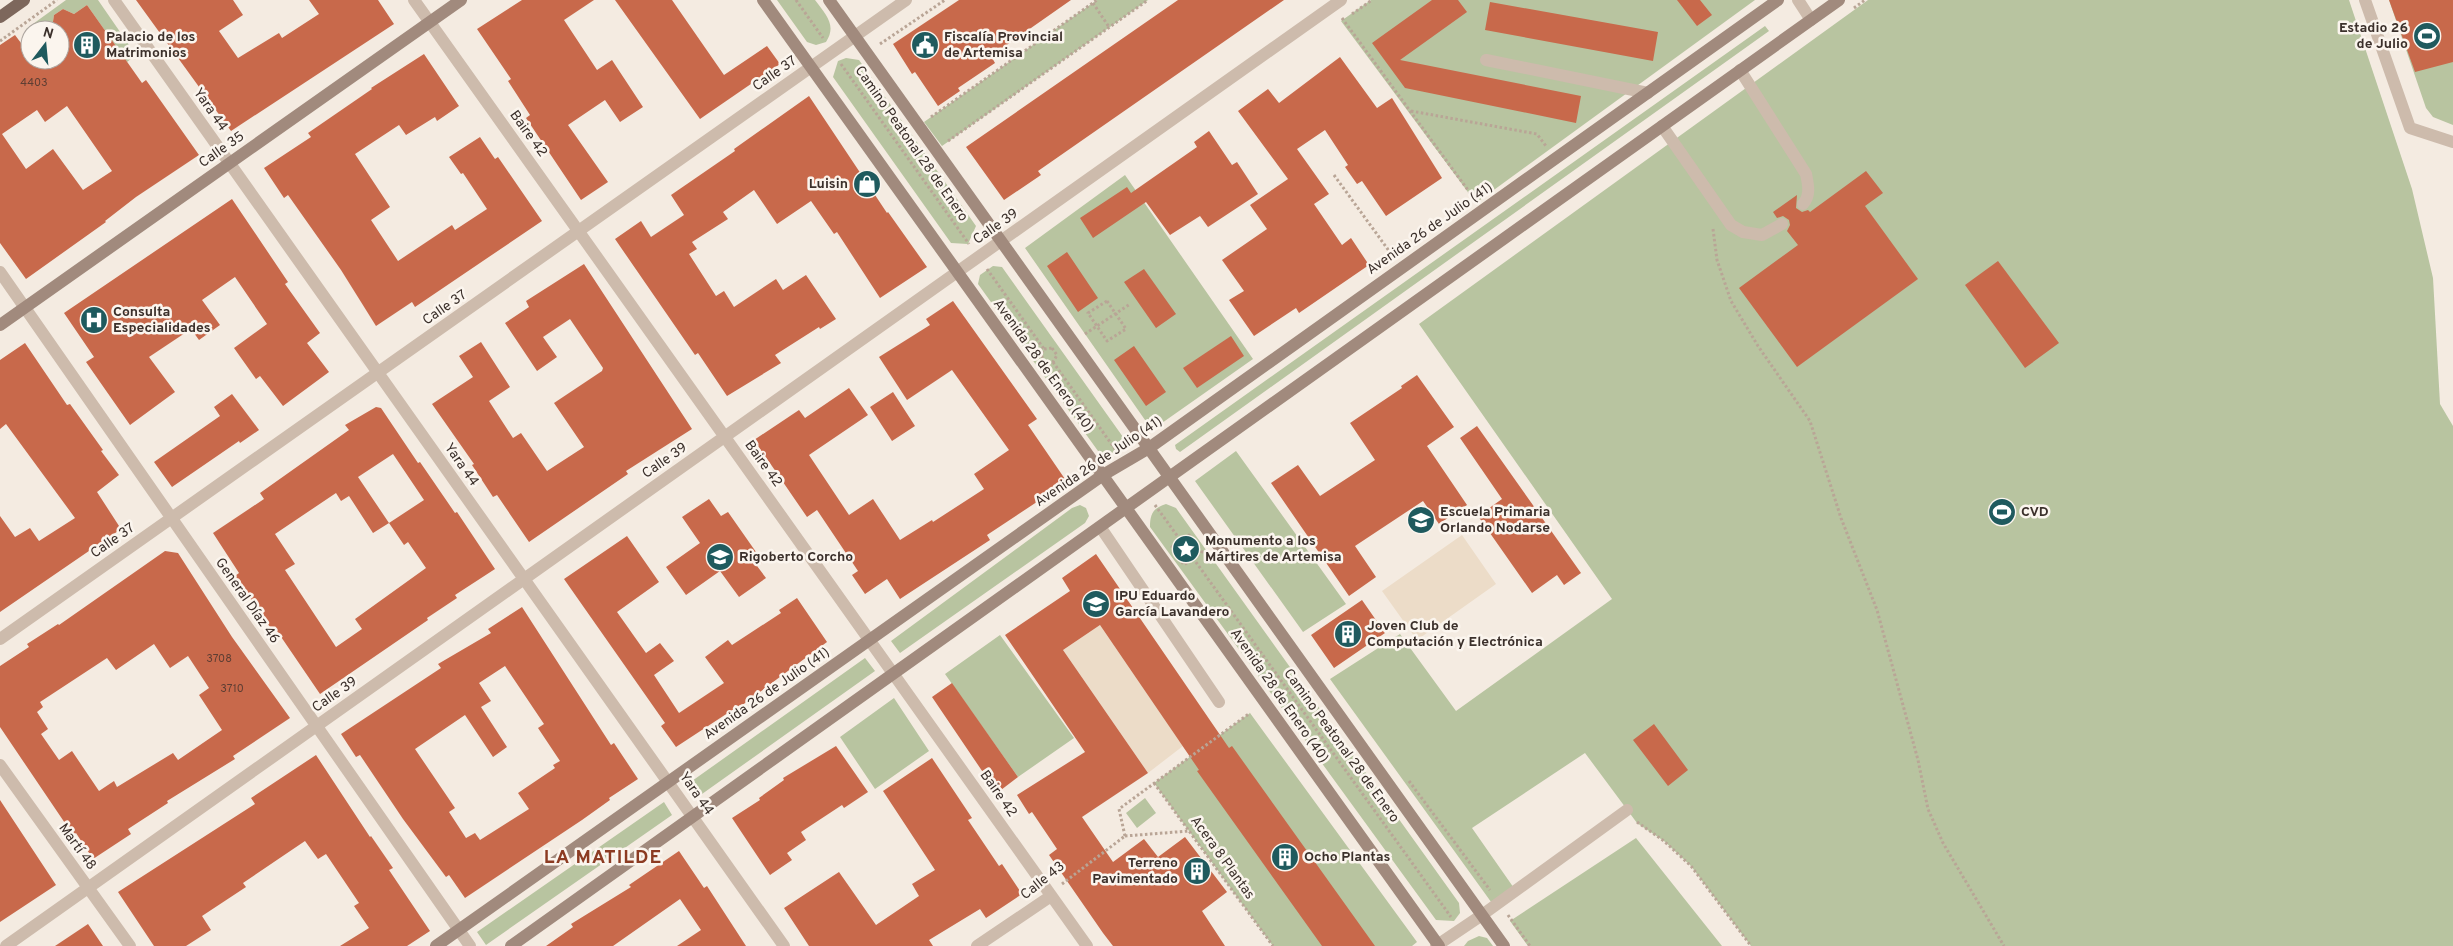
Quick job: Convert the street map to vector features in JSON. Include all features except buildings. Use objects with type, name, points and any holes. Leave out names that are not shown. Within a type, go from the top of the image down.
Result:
[{"type":"main road","points":[[0,17],[24,0]]},
{"type":"main road","name":"Calle 35","points":[[0,325],[462,0]]},
{"type":"main road","name":"Avenida 28 de Enero (40)","points":[[763,0],[1438,946]]},
{"type":"main road","points":[[829,0],[1504,946]]},
{"type":"main road","name":"Avenida 26 de Julio (41)","points":[[436,946],[1102,475],[1148,448],[1778,0]]},
{"type":"main road","points":[[511,946],[1101,528],[1169,476],[1839,0]]},
{"type":"street","name":"Yara 44","points":[[114,0],[377,373],[694,816],[784,946]]},
{"type":"street","name":"Baire 42","points":[[414,0],[1087,946]]},
{"type":"street","name":"Calle 37","points":[[0,639],[580,232],[906,0]]},
{"type":"street","points":[[1798,0],[1811,20]]},
{"type":"street","points":[[2365,0],[2410,128],[2453,142]]},
{"type":"street","name":"Calle 39","points":[[6,946],[1337,3]]},
{"type":"street","points":[[1486,60],[1648,92]]},
{"type":"street","points":[[1740,70],[1806,174],[1809,186],[1807,199],[1803,204]]},
{"type":"street","points":[[1662,126],[1715,204],[1732,225],[1744,232],[1762,235],[1782,224]]},
{"type":"street","name":"General Díaz 46","points":[[0,272],[470,946]]},
{"type":"street","points":[[1101,528],[1219,702]]},
{"type":"street","name":"Martí 48","points":[[0,765],[130,946]]},
{"type":"street","points":[[1438,946],[1627,810]]},
{"type":"street","name":"Calle 43","points":[[977,946],[1051,896]]},
{"type":"path","points":[[0,41],[57,0]]},
{"type":"path","name":"Camino Peatonal 28 de Enero","points":[[796,0],[1044,349],[1041,355],[1046,363],[1053,362],[1057,355],[1056,353]]},
{"type":"path","points":[[867,53],[945,0]]},
{"type":"path","points":[[918,125],[1097,0]]},
{"type":"path","points":[[937,151],[1148,0]]},
{"type":"path","points":[[1092,3],[1110,27]]},
{"type":"path","points":[[1337,3],[1410,111],[1483,210]]},
{"type":"path","points":[[1410,111],[1537,134],[1556,159]]},
{"type":"path","points":[[1334,174],[1401,268]]},
{"type":"path","points":[[1715,204],[1713,230],[1717,260],[1731,302],[1758,346],[1810,421],[1841,518],[1877,610],[1915,750],[1928,809],[1943,843],[2004,946]]},
{"type":"path","points":[[1107,301],[1126,329],[1107,342],[1097,326],[1088,313],[1107,301]]},
{"type":"path","points":[[1044,349],[1052,348],[1056,353],[1130,304]]},
{"type":"path","points":[[1190,535],[1202,552],[1193,558],[1184,565],[1172,547],[1190,535]]},
{"type":"path","name":"Camino Peatonal 28 de Enero","points":[[1193,558],[1460,930]]},
{"type":"path","points":[[1189,831],[1125,836],[1119,808],[1250,713]]},
{"type":"path","name":"Acera 8 Plantas","points":[[1154,783],[1273,946]]},
{"type":"path","points":[[1627,810],[1637,822],[1664,840],[1691,866],[1748,945]]},
{"type":"path","name":"Calle 43","points":[[1051,896],[1060,886],[1125,836]]},
{"type":"path","points":[[1506,912],[1530,946]]},
{"type":"green space","points":[[66,0],[98,0],[136,55],[127,62],[87,5],[74,14],[63,9],[54,15],[53,20],[38,20]]},
{"type":"green space","points":[[777,0],[815,0],[829,20],[830,30],[826,42],[816,45],[807,42]]},
{"type":"green space","points":[[1097,0],[1148,0],[942,146],[924,122]]},
{"type":"green space","points":[[1371,0],[1755,0],[1476,203],[1341,21]]},
{"type":"green space","name":"CVD","points":[[1868,0],[2349,0],[2412,189],[2433,278],[2440,404],[2453,426],[2453,946],[1751,946],[1691,866],[1664,841],[1637,823],[1585,753],[1472,828],[1516,891],[1494,906],[1330,679],[1400,634],[1456,711],[1612,599],[1419,324]]},
{"type":"green space","name":"Estadio 26 de Julio","points":[[2389,0],[2453,0],[2453,125],[2433,117],[2426,108]]},
{"type":"green space","points":[[1765,26],[1769,31],[1180,452],[1176,449],[1175,445]]},
{"type":"green space","points":[[846,58],[859,60],[976,226],[968,244],[951,243],[833,77],[838,61]]},
{"type":"green space","points":[[1125,175],[1253,359],[1152,430],[1025,248]]},
{"type":"green space","points":[[993,266],[1002,267],[1123,437],[1117,452],[1107,454],[1098,451],[978,284],[980,275]]},
{"type":"green space","points":[[1236,451],[1346,604],[1303,632],[1195,481]]},
{"type":"green space","points":[[1166,504],[1176,508],[1459,903],[1460,913],[1454,921],[1436,920],[1150,527],[1153,512],[1158,507]]},
{"type":"green space","points":[[1080,505],[1086,508],[1089,516],[1085,523],[900,653],[891,641],[1072,508]]},
{"type":"green space","points":[[1000,635],[1074,738],[1018,777],[945,674]]},
{"type":"green space","points":[[865,658],[875,671],[702,794],[692,781]]},
{"type":"green space","points":[[894,698],[929,751],[875,789],[840,737]]},
{"type":"green space","points":[[1250,713],[1417,942],[1412,946],[1273,946],[1154,783]]},
{"type":"green space","points":[[1145,798],[1156,813],[1137,828],[1126,813]]},
{"type":"green space","points":[[664,802],[672,815],[486,945],[477,932]]},
{"type":"green space","points":[[1636,838],[1722,946],[1528,946],[1510,921]]},
{"type":"green space","points":[[1479,936],[1487,938],[1493,946],[1464,946],[1468,941]]},
{"type":"shaded area","points":[[1462,535],[1496,584],[1417,640],[1382,591]]},
{"type":"shaded area","points":[[1100,625],[1183,746],[1148,773],[1063,650]]},
{"type":"place","name":"Estadio 26 de Julio","points":[[2427,36]]},
{"type":"place","name":"Palacio de los Matrimonios","points":[[87,45]]},
{"type":"place","name":"Fiscalía Provincial de Artemisa","points":[[925,45]]},
{"type":"place","name":"Luisin","points":[[867,184]]},
{"type":"place","name":"Consulta Especialidades","points":[[94,320]]},
{"type":"place","name":"CVD","points":[[2002,512]]},
{"type":"place","name":"Escuela Primaria Orlando Nodarse","points":[[1421,520]]},
{"type":"place","name":"Monumento a los Mártires de Artemisa","points":[[1186,549]]},
{"type":"place","name":"Rigoberto Corcho","points":[[720,557]]},
{"type":"place","name":"IPU Eduardo García Lavandero","points":[[1096,604]]},
{"type":"place","name":"Joven Club de Computación y Electrónica","points":[[1348,634]]},
{"type":"place","name":"Ocho Plantas","points":[[1285,857]]},
{"type":"place","name":"Terreno Pavimentado","points":[[1197,871]]},
{"type":"district","name":"LA MATILDE","points":[[603,858]]}]
